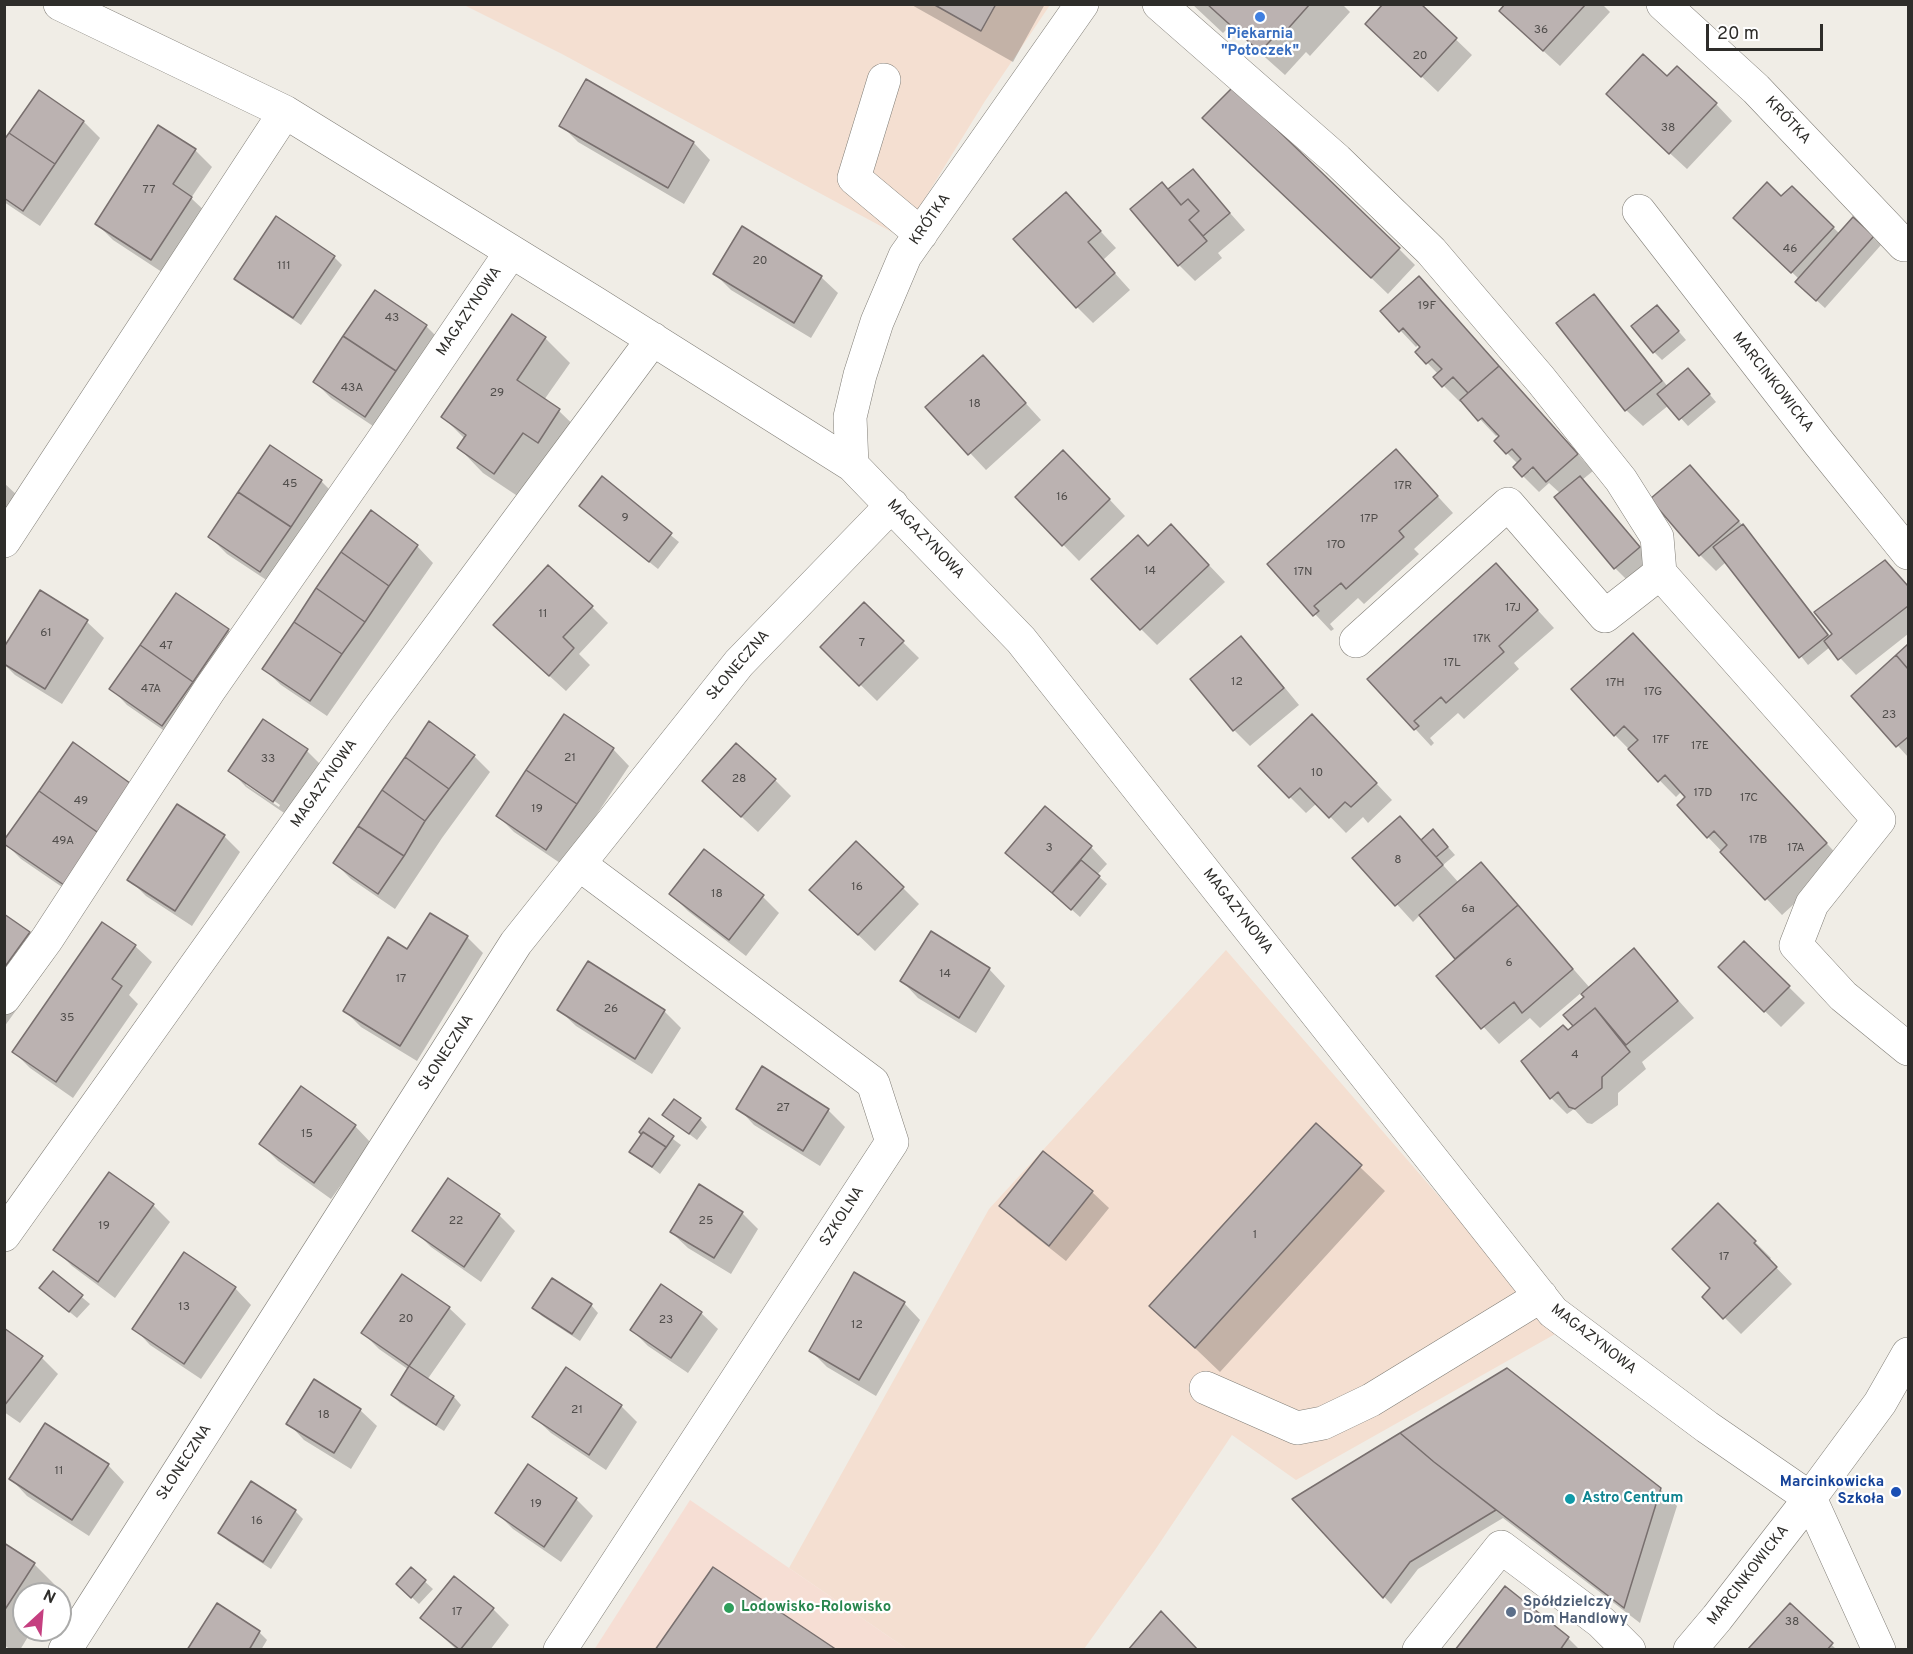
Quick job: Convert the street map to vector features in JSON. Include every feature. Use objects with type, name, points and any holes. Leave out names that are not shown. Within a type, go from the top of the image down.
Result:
[{"type":"street","name":"MAGAZYNOWA","points":[[60,4],[285,112],[852,465],[1021,640],[1554,1312],[1707,1427],[1810,1497]]},
{"type":"street","name":"KRÓTKA","points":[[852,465],[850,417],[860,375],[885,303],[905,256],[1082,4]]},
{"type":"street","points":[[1159,4],[1337,160],[1431,251],[1541,380],[1621,480],[1657,537],[1659,573],[1879,820],[1812,904],[1796,945],[1843,996],[1908,1049]]},
{"type":"street","name":"KRÓTKA","points":[[1663,4],[1756,89],[1904,245]]},
{"type":"street","points":[[884,80],[854,178],[921,234]]},
{"type":"street","points":[[4,540],[285,112]]},
{"type":"street","name":"MARCINKOWICKA","points":[[1639,211],[1819,443],[1908,553]]},
{"type":"street","name":"MAGAZYNOWA","points":[[4,998],[47,939],[210,689],[511,252]]},
{"type":"street","name":"MAGAZYNOWA","points":[[4,1235],[377,711],[653,339]]},
{"type":"street","points":[[1356,641],[1508,504],[1605,616],[1659,573]]},
{"type":"street","name":"SŁONECZNA","points":[[65,1650],[516,944],[739,663],[892,505]]},
{"type":"street","name":"SZKOLNA","points":[[560,1650],[892,1142],[873,1083],[579,864]]},
{"type":"street","points":[[1206,1388],[1297,1428],[1323,1423],[1371,1400],[1541,1296]]},
{"type":"street","name":"MARCINKOWICKA","points":[[1690,1650],[1717,1618],[1880,1403],[1908,1354]]},
{"type":"street","points":[[1810,1497],[1879,1650]]},
{"type":"street","points":[[1419,1650],[1501,1547],[1601,1622],[1629,1650]]},
{"type":"shaded area","points":[[464,5],[1050,5],[985,101],[901,237],[562,54]]},
{"type":"shaded area","points":[[1226,950],[1557,1333],[1296,1480],[1232,1435],[1155,1550],[1084,1649],[907,1649],[789,1568],[989,1209]]},
{"type":"shaded area","points":[[690,1500],[907,1649],[594,1650]]},
{"type":"building","points":[[933,4],[996,4],[981,31]]},
{"type":"building","name":"Piekarnia \"Potoczek\"","points":[[1207,4],[1310,4],[1285,32],[1281,29],[1260,52]]},
{"type":"building","points":[[1383,4],[1421,4],[1457,38],[1421,77],[1365,24]]},
{"type":"building","points":[[1505,4],[1586,4],[1543,51],[1499,11]]},
{"type":"building","points":[[1643,54],[1667,76],[1677,66],[1717,103],[1669,154],[1606,94]]},
{"type":"building","points":[[586,79],[694,142],[668,188],[559,126]]},
{"type":"building","points":[[1233,87],[1400,248],[1371,278],[1202,118]]},
{"type":"building","points":[[39,90],[84,121],[55,164],[9,133]]},
{"type":"building","points":[[158,125],[196,149],[173,184],[192,197],[151,260],[95,224]]},
{"type":"building","points":[[9,133],[55,164],[23,211],[4,198],[4,140]]},
{"type":"building","points":[[1193,169],[1230,213],[1203,236],[1189,220],[1199,211],[1188,199],[1181,205],[1168,189]]},
{"type":"building","points":[[1162,182],[1181,205],[1188,199],[1199,211],[1189,220],[1207,241],[1178,266],[1130,209]]},
{"type":"building","points":[[1767,182],[1781,196],[1792,186],[1834,227],[1791,273],[1733,218]]},
{"type":"building","points":[[1066,192],[1101,231],[1088,242],[1115,273],[1076,308],[1013,239]]},
{"type":"building","points":[[276,216],[335,256],[293,318],[234,279]]},
{"type":"building","points":[[1853,217],[1874,236],[1816,301],[1795,282]]},
{"type":"building","points":[[742,226],[822,276],[794,323],[713,274]]},
{"type":"building","points":[[1419,276],[1499,366],[1468,393],[1453,377],[1442,387],[1433,377],[1442,369],[1432,359],[1426,364],[1415,352],[1420,347],[1403,328],[1399,332],[1380,311]]},
{"type":"building","points":[[375,290],[427,325],[396,371],[343,336]]},
{"type":"building","points":[[1594,294],[1662,381],[1625,411],[1556,323]]},
{"type":"building","points":[[1657,305],[1679,331],[1653,353],[1631,326]]},
{"type":"building","points":[[512,314],[546,337],[517,380],[560,409],[538,443],[523,433],[494,474],[457,448],[466,435],[441,417]]},
{"type":"building","points":[[343,336],[396,371],[365,417],[313,382]]},
{"type":"building","points":[[983,355],[1026,403],[968,455],[925,407]]},
{"type":"building","points":[[1499,366],[1578,454],[1546,482],[1533,467],[1522,477],[1513,467],[1521,459],[1512,449],[1506,454],[1494,441],[1499,436],[1482,418],[1478,421],[1460,400]]},
{"type":"building","points":[[1688,368],[1710,394],[1679,420],[1657,394]]},
{"type":"building","points":[[270,445],[322,480],[291,527],[238,492]]},
{"type":"building","points":[[1396,449],[1438,496],[1399,531],[1404,537],[1346,589],[1341,583],[1314,606],[1319,611],[1313,616],[1267,564]]},
{"type":"building","points":[[1063,450],[1110,499],[1062,546],[1015,497]]},
{"type":"building","points":[[1690,465],[1739,521],[1699,556],[1650,499]]},
{"type":"building","points":[[602,476],[672,533],[649,562],[579,506]]},
{"type":"building","points":[[1580,476],[1640,547],[1614,569],[1554,497]]},
{"type":"building","points":[[238,492],[291,527],[260,572],[208,537]]},
{"type":"building","points":[[371,510],[418,545],[389,586],[341,552]]},
{"type":"building","points":[[1171,524],[1209,565],[1140,630],[1091,579],[1138,535],[1148,546]]},
{"type":"building","points":[[1743,524],[1828,635],[1799,658],[1713,547]]},
{"type":"building","points":[[341,552],[389,586],[365,622],[316,588]]},
{"type":"building","points":[[1885,560],[1908,586],[1908,606],[1838,660],[1824,641],[1832,634],[1814,612]]},
{"type":"building","points":[[1496,563],[1538,610],[1499,646],[1504,652],[1446,703],[1441,697],[1414,721],[1419,726],[1414,730],[1367,679]]},
{"type":"building","points":[[548,565],[593,606],[563,637],[574,648],[549,676],[493,625]]},
{"type":"building","points":[[316,588],[365,622],[342,654],[294,622]]},
{"type":"building","points":[[40,590],[88,620],[45,689],[4,664],[4,647]]},
{"type":"building","points":[[176,593],[229,629],[193,682],[140,645]]},
{"type":"building","points":[[864,602],[904,641],[859,686],[820,647]]},
{"type":"building","points":[[294,622],[342,654],[310,701],[262,669]]},
{"type":"building","points":[[1633,633],[1827,843],[1765,900],[1720,852],[1727,845],[1714,831],[1707,838],[1677,805],[1685,797],[1665,775],[1658,782],[1628,749],[1638,740],[1624,726],[1614,736],[1571,689]]},
{"type":"building","points":[[1241,636],[1284,688],[1233,731],[1190,679]]},
{"type":"building","points":[[1908,644],[1908,669],[1896,655]]},
{"type":"building","points":[[140,645],[193,682],[162,726],[109,689]]},
{"type":"building","points":[[1896,655],[1908,669],[1908,737],[1896,747],[1851,696]]},
{"type":"building","points":[[564,714],[614,748],[577,804],[526,770]]},
{"type":"building","points":[[1312,714],[1377,783],[1351,807],[1345,802],[1329,818],[1300,788],[1289,798],[1258,766]]},
{"type":"building","points":[[263,719],[308,749],[273,802],[228,771]]},
{"type":"building","points":[[429,721],[475,755],[449,789],[405,757]]},
{"type":"building","points":[[73,742],[134,786],[100,834],[39,791]]},
{"type":"building","points":[[736,743],[776,779],[741,817],[702,781]]},
{"type":"building","points":[[405,757],[449,789],[425,821],[382,790]]},
{"type":"building","points":[[526,770],[577,804],[546,850],[496,816]]},
{"type":"building","points":[[382,790],[425,821],[404,856],[358,826]]},
{"type":"building","points":[[39,791],[100,834],[64,885],[4,844],[4,840]]},
{"type":"building","points":[[177,804],[225,835],[175,911],[127,880]]},
{"type":"building","points":[[1045,806],[1092,846],[1052,893],[1005,853]]},
{"type":"building","points":[[1400,816],[1443,865],[1395,906],[1352,858]]},
{"type":"building","points":[[358,826],[404,856],[378,894],[333,863]]},
{"type":"building","points":[[1433,829],[1448,847],[1436,857],[1421,840]]},
{"type":"building","points":[[856,841],[904,887],[858,935],[809,890]]},
{"type":"building","points":[[704,849],[764,895],[729,940],[669,894]]},
{"type":"building","points":[[1081,860],[1100,876],[1071,910],[1052,893]]},
{"type":"building","points":[[1481,862],[1518,905],[1455,959],[1419,915]]},
{"type":"building","points":[[1518,905],[1573,969],[1522,1013],[1514,1002],[1481,1029],[1436,976]]},
{"type":"building","points":[[430,913],[468,936],[400,1046],[343,1011],[388,937],[407,949]]},
{"type":"building","points":[[4,914],[30,932],[4,968]]},
{"type":"building","points":[[102,922],[136,945],[112,979],[122,986],[56,1082],[12,1052]]},
{"type":"building","points":[[931,931],[990,968],[959,1018],[900,981]]},
{"type":"building","points":[[1744,941],[1790,986],[1764,1012],[1718,967]]},
{"type":"building","points":[[1634,948],[1678,1001],[1626,1045],[1595,1008],[1573,1026],[1563,1015],[1584,997],[1581,994]]},
{"type":"building","points":[[588,961],[665,1010],[635,1059],[557,1010]]},
{"type":"building","points":[[1595,1008],[1630,1052],[1602,1077],[1602,1088],[1575,1109],[1569,1107],[1558,1092],[1550,1099],[1521,1061],[1563,1025],[1568,1030]]},
{"type":"building","points":[[762,1066],[829,1109],[803,1151],[736,1109]]},
{"type":"building","points":[[301,1086],[356,1125],[314,1183],[259,1144]]},
{"type":"building","points":[[674,1099],[701,1118],[689,1134],[662,1115]]},
{"type":"building","points":[[649,1118],[674,1136],[665,1149],[666,1147],[643,1132],[641,1134],[639,1132]]},
{"type":"building","points":[[1316,1123],[1362,1165],[1195,1348],[1149,1306]]},
{"type":"building","points":[[643,1132],[666,1147],[652,1167],[629,1152]]},
{"type":"building","points":[[1043,1151],[1093,1191],[1049,1246],[999,1206]]},
{"type":"building","points":[[109,1172],[154,1204],[98,1282],[53,1250]]},
{"type":"building","points":[[448,1178],[500,1214],[464,1267],[412,1231]]},
{"type":"building","points":[[699,1184],[743,1212],[714,1258],[670,1232]]},
{"type":"building","points":[[1718,1203],[1756,1241],[1754,1243],[1777,1267],[1723,1319],[1702,1297],[1710,1288],[1672,1249]]},
{"type":"building","points":[[184,1252],[236,1287],[184,1364],[132,1329]]},
{"type":"building","points":[[53,1271],[83,1295],[69,1312],[39,1288]]},
{"type":"building","points":[[854,1272],[905,1302],[859,1380],[809,1351]]},
{"type":"building","points":[[402,1274],[450,1307],[409,1366],[361,1333]]},
{"type":"building","points":[[552,1278],[592,1304],[572,1334],[532,1308]]},
{"type":"building","points":[[661,1284],[702,1312],[671,1358],[630,1330]]},
{"type":"building","points":[[4,1328],[43,1356],[4,1406]]},
{"type":"building","points":[[409,1366],[454,1396],[436,1425],[391,1395]]},
{"type":"building","points":[[566,1367],[622,1405],[589,1455],[532,1417]]},
{"type":"building","name":"Astro Centrum","points":[[1507,1368],[1661,1488],[1624,1608],[1434,1462],[1400,1433]]},
{"type":"building","points":[[314,1379],[361,1409],[334,1453],[286,1424]]},
{"type":"building","points":[[45,1423],[109,1464],[72,1520],[9,1479]]},
{"type":"building","points":[[1400,1433],[1496,1510],[1410,1562],[1383,1598],[1292,1499]]},
{"type":"building","points":[[528,1464],[577,1498],[544,1547],[495,1513]]},
{"type":"building","points":[[251,1481],[296,1510],[263,1562],[218,1533]]},
{"type":"building","points":[[4,1543],[35,1563],[23,1582],[12,1582],[12,1599],[4,1611]]},
{"type":"building","points":[[411,1567],[426,1580],[411,1598],[396,1584]]},
{"type":"building","name":"Lodowisko-Rolowisko","points":[[713,1567],[837,1650],[655,1650]]},
{"type":"building","points":[[454,1576],[494,1608],[460,1650],[420,1618]]},
{"type":"building","name":"Spółdzielczy Dom Handlowy","points":[[1505,1586],[1569,1637],[1560,1650],[1455,1650]]},
{"type":"building","points":[[217,1603],[260,1631],[249,1650],[187,1650]]},
{"type":"building","points":[[1790,1603],[1833,1643],[1827,1650],[1747,1650]]},
{"type":"building","points":[[1161,1611],[1198,1650],[1128,1650]]},
{"type":"place","name":"Piekarnia \"Potoczek\"","points":[[1260,17]]},
{"type":"place","name":"Marcinkowicka Szkoła","points":[[1896,1492]]},
{"type":"place","name":"Astro Centrum","points":[[1570,1499]]},
{"type":"place","name":"Lodowisko-Rolowisko","points":[[729,1608]]},
{"type":"place","name":"Spółdzielczy Dom Handlowy","points":[[1511,1612]]}]
